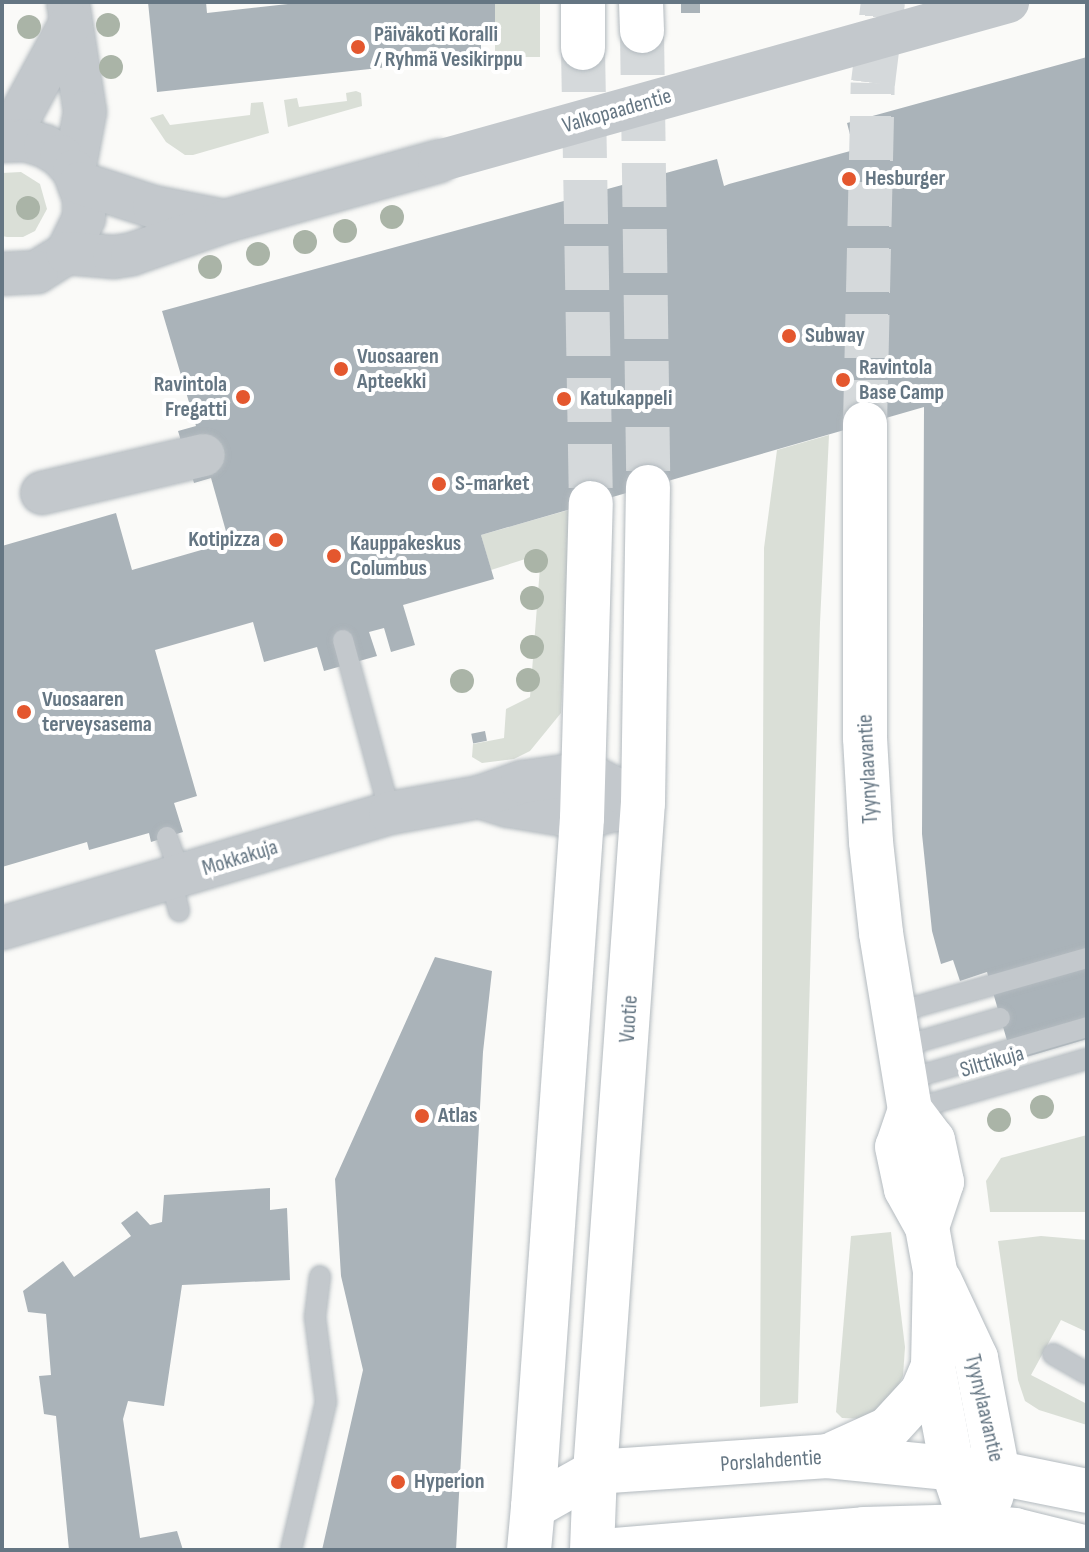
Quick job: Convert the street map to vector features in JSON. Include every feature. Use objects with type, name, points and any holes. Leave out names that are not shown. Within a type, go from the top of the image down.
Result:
[{"type":"street","points":[[583,2],[583,48]]},
{"type":"street","name":"Valkopaadentie","points":[[67,253],[114,257],[132,254],[226,221],[1008,2]]},
{"type":"street","points":[[69,13],[4,140],[26,140],[45,146],[77,177]]},
{"type":"street","points":[[2,274],[37,272],[67,253],[84,218],[77,177],[85,112],[69,13]]},
{"type":"street","name":"Valkopaadentie","points":[[77,177],[146,205],[226,221]]},
{"type":"street","name":"Tyynylaavantie","points":[[865,424],[865,738],[871,842],[902,1062],[897,1147],[906,1189],[927,1227],[935,1271],[933,1366],[952,1467],[972,1526]]},
{"type":"street","points":[[42,493],[204,455]]},
{"type":"street","name":"Vuotie","points":[[591,1550],[643,803],[648,487]]},
{"type":"street","points":[[529,1550],[585,773],[591,503]]},
{"type":"street","points":[[585,773],[643,803]]},
{"type":"street","name":"Mokkakuja","points":[[2,928],[177,889],[390,813],[479,797],[522,782],[585,773]]},
{"type":"street","name":"Mokkakuja","points":[[479,797],[509,806],[582,818],[643,803]]},
{"type":"street","name":"Tyynylaavantie","points":[[935,1271],[976,1358],[998,1473],[992,1497],[972,1526]]},
{"type":"street","name":"Tyynylaavantie","points":[[850,1453],[888,1429],[906,1412],[922,1392],[933,1366]]},
{"type":"street","name":"Porslahdentie","points":[[533,1507],[595,1472],[850,1453],[998,1473],[1087,1491]]},
{"type":"street","points":[[533,1507],[591,1550]]},
{"type":"street","points":[[628,1549],[864,1529],[972,1526],[1015,1530],[1087,1548]]},
{"type":"lane","points":[[343,640],[390,813]]},
{"type":"lane","points":[[167,837],[177,889]]},
{"type":"lane","points":[[902,1062],[1087,958]]},
{"type":"lane","points":[[902,1062],[1000,1018]]},
{"type":"lane","points":[[902,1062],[1087,1027]]},
{"type":"lane","name":"Silttikuja","points":[[902,1062],[1087,1059]]},
{"type":"lane","points":[[291,1550],[326,1402],[315,1317],[320,1276]]},
{"type":"lane","points":[[1053,1354],[1087,1374]]},
{"type":"shaded area","points":[[495,2],[540,2],[540,57],[495,57]]},
{"type":"shaded area","points":[[346,93],[361,93],[362,106],[288,127],[284,100],[297,98],[299,107],[347,101]]},
{"type":"shaded area","points":[[263,102],[269,133],[193,155],[185,155],[166,142],[150,118],[163,114],[170,125],[250,115],[251,103]]},
{"type":"shaded area","points":[[21,172],[40,184],[47,209],[35,231],[23,237],[2,236],[2,173]]},
{"type":"shaded area","points":[[829,435],[820,623],[798,1403],[760,1407],[764,548],[777,450]]},
{"type":"shaded area","points":[[572,509],[561,713],[530,751],[514,759],[482,763],[472,757],[473,744],[504,738],[506,709],[530,697],[541,554],[491,570],[481,535]]},
{"type":"shaded area","points":[[1087,1135],[1087,1212],[990,1212],[986,1181],[1001,1158]]},
{"type":"shaded area","points":[[891,1232],[905,1347],[903,1376],[892,1398],[866,1419],[842,1418],[836,1412],[851,1236]]},
{"type":"shaded area","points":[[1041,1236],[1087,1240],[1087,1332],[1061,1320],[1031,1375],[1087,1404],[1087,1425],[1039,1410],[1025,1401],[1018,1380],[998,1241]]},
{"type":"building","points":[[148,2],[206,2],[207,13],[306,2],[495,2],[495,44],[481,44],[481,57],[157,92]]},
{"type":"building","points":[[681,2],[700,2],[700,13],[681,13]]},
{"type":"building","name":"Kauppakeskus Columbus","points":[[1087,57],[1087,1039],[1013,1061],[987,972],[960,981],[953,960],[941,964],[932,931],[922,834],[924,407],[481,535],[494,579],[403,605],[415,645],[391,652],[384,628],[369,632],[377,656],[324,671],[317,647],[264,662],[253,622],[155,650],[197,796],[174,803],[183,832],[151,842],[149,833],[89,850],[87,842],[2,867],[2,546],[116,513],[132,570],[229,542],[211,478],[194,483],[178,431],[196,426],[162,311],[717,159],[724,186],[854,150],[847,123]]},
{"type":"building","points":[[485,731],[487,741],[473,743],[471,734]]},
{"type":"building","points":[[435,957],[492,971],[483,1052],[456,1550],[322,1550],[363,1370],[341,1276],[335,1179]]},
{"type":"building","points":[[270,1188],[270,1210],[287,1208],[290,1280],[182,1285],[164,1406],[128,1401],[123,1419],[140,1538],[177,1531],[183,1550],[69,1550],[56,1416],[44,1414],[39,1376],[51,1375],[46,1314],[28,1312],[23,1291],[63,1261],[74,1277],[131,1236],[121,1223],[137,1211],[150,1225],[162,1222],[164,1195]]},
{"type":"tunnel","points":[[865,424],[873,83],[883,2]]},
{"type":"tunnel","points":[[642,31],[648,487]]},
{"type":"tunnel","points":[[583,48],[591,503]]},
{"type":"place","name":"Päiväkoti Koralli / Ryhmä Vesikirppu","points":[[358,47]]},
{"type":"place","name":"Hesburger","points":[[849,179]]},
{"type":"place","name":"Subway","points":[[789,336]]},
{"type":"place","name":"Vuosaaren Apteekki","points":[[341,369]]},
{"type":"place","name":"Ravintola Base Camp","points":[[843,380]]},
{"type":"place","name":"Ravintola Fregatti","points":[[243,397]]},
{"type":"place","name":"Katukappeli","points":[[564,399]]},
{"type":"place","name":"S-market","points":[[439,484]]},
{"type":"place","name":"Kotipizza","points":[[276,540]]},
{"type":"place","name":"Kauppakeskus Columbus","points":[[334,556]]},
{"type":"place","name":"Vuosaaren terveysasema","points":[[24,712]]},
{"type":"place","name":"Atlas","points":[[422,1116]]},
{"type":"place","name":"Hyperion","points":[[398,1482]]}]
